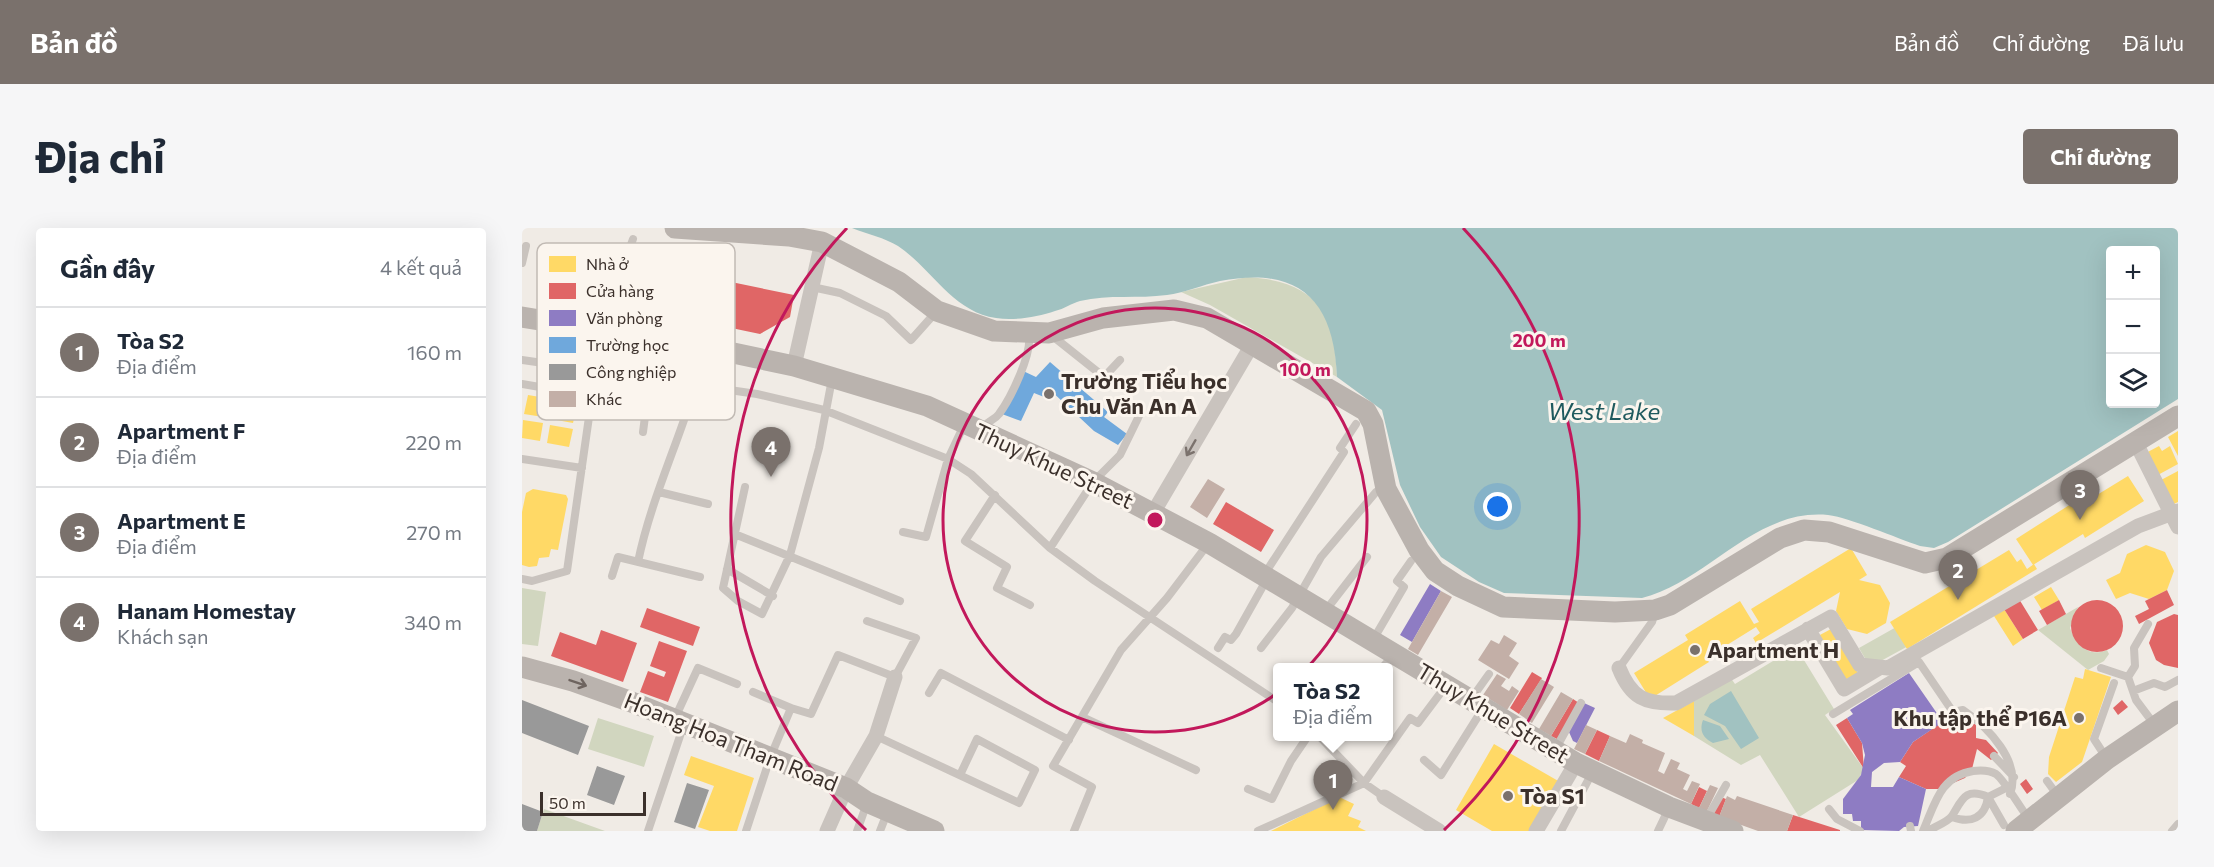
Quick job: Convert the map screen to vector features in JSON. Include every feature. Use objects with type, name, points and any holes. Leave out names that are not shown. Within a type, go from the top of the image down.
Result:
[{"type":"main road","points":[[675,228],[789,236],[822,242],[898,282],[937,311],[994,331],[1039,333],[1103,318],[1174,310],[1207,318],[1365,411],[1372,424],[1386,489],[1419,550],[1435,571],[1458,586],[1503,607],[1615,612],[1655,610],[1670,605],[1780,538],[1804,530],[1828,532],[1925,563],[1947,558],[2178,416]]},
{"type":"main road","name":"Thuy Khue Street","points":[[522,317],[537,319]]},
{"type":"main road","name":"Thuy Khue Street","points":[[735,353],[794,366],[927,405],[1093,482],[1209,543],[1373,640],[1388,660],[1479,702],[1584,767],[1669,807],[1733,831]]},
{"type":"main road","name":"Hoang Hoa Tham Road","points":[[522,668],[573,681],[680,720],[846,788],[867,802],[884,821],[934,831]]},
{"type":"main road","points":[[2017,826],[2053,789],[2107,759],[2178,711]]},
{"type":"street","points":[[794,366],[822,242]]},
{"type":"street","points":[[1153,513],[1253,343]]},
{"type":"street","points":[[1618,668],[1625,683],[1638,697],[1658,704],[1676,702],[1831,617],[1860,665],[1888,668],[2138,526],[2176,518],[2136,443]]},
{"type":"street","points":[[1808,629],[1844,689],[1879,668]]},
{"type":"street","points":[[827,831],[846,788],[876,736],[896,677]]},
{"type":"street","points":[[1536,831],[1584,767]]},
{"type":"street","points":[[1384,797],[1439,831]]},
{"type":"lane","points":[[632,243],[633,239]]},
{"type":"lane","points":[[522,263],[526,246]]},
{"type":"lane","points":[[812,287],[840,293],[886,316],[911,340],[937,311]]},
{"type":"lane","points":[[903,532],[926,537],[948,459],[973,427],[997,417],[1039,333],[1056,342],[1104,377],[1120,360]]},
{"type":"lane","points":[[522,360],[537,362]]},
{"type":"lane","points":[[746,487],[737,535],[723,588],[738,601],[762,614],[773,596],[790,555],[819,448],[824,410],[833,377]]},
{"type":"lane","points":[[522,384],[537,387]]},
{"type":"lane","points":[[735,391],[824,410],[948,459],[995,495],[1050,548],[1150,618],[1273,699]]},
{"type":"lane","points":[[1050,548],[1093,482],[1120,455],[1138,416]]},
{"type":"lane","points":[[522,579],[532,580],[567,571],[589,420]]},
{"type":"lane","points":[[643,432],[645,420]]},
{"type":"lane","points":[[638,562],[645,532],[684,420]]},
{"type":"lane","points":[[1218,648],[1226,637],[1231,640],[1236,634],[1263,586],[1264,575],[1344,452],[1340,448],[1356,424]]},
{"type":"lane","points":[[522,459],[582,468]]},
{"type":"lane","points":[[659,492],[708,504]]},
{"type":"lane","points":[[1261,648],[1292,608],[1320,557],[1376,492]]},
{"type":"lane","points":[[995,495],[965,541],[1007,567],[997,588],[1030,605]]},
{"type":"lane","points":[[737,535],[900,601]]},
{"type":"lane","points":[[1074,831],[1092,787],[1053,766],[1107,670],[1209,543]]},
{"type":"lane","points":[[612,576],[618,557],[700,577]]},
{"type":"lane","points":[[1325,612],[1367,557]]},
{"type":"lane","points":[[1373,640],[1404,587],[1398,581],[1411,561]]},
{"type":"lane","points":[[727,569],[773,596]]},
{"type":"lane","points":[[1618,668],[1652,622],[1655,610]]},
{"type":"lane","points":[[753,692],[811,714],[838,655],[896,677],[916,638],[867,621]]},
{"type":"lane","points":[[2128,677],[2135,666],[2134,648],[2148,624]]},
{"type":"lane","points":[[1833,714],[1919,662],[1953,712],[1963,710],[1976,719],[1995,739],[2014,770],[2014,777],[2008,791]]},
{"type":"lane","points":[[648,831],[680,720],[698,668],[737,684]]},
{"type":"lane","points":[[2101,668],[2128,677]]},
{"type":"lane","points":[[929,693],[941,673],[1069,740]]},
{"type":"lane","points":[[1424,760],[1441,775],[1479,702],[1489,674]]},
{"type":"lane","points":[[2128,677],[2136,700],[2156,726]]},
{"type":"lane","points":[[2133,691],[2154,683],[2165,687],[2178,680]]},
{"type":"lane","points":[[2107,759],[2094,739],[2114,683]]},
{"type":"lane","points":[[1258,831],[1364,783],[1410,718],[1418,723],[1446,686]]},
{"type":"lane","points":[[1555,751],[1581,702]]},
{"type":"lane","points":[[746,831],[770,758],[791,708]]},
{"type":"lane","points":[[1082,717],[1196,770]]},
{"type":"lane","points":[[876,736],[1018,803],[1035,770],[977,739],[960,775]]},
{"type":"lane","points":[[1248,789],[1272,799],[1291,760],[1304,741]]},
{"type":"lane","points":[[1324,741],[1364,783],[1384,797]]},
{"type":"lane","points":[[1994,756],[2014,777]]},
{"type":"lane","points":[[1561,831],[1584,767]]},
{"type":"lane","points":[[1923,831],[1937,795],[1954,777],[1984,770],[1996,775],[2008,791],[2017,826]]},
{"type":"lane","points":[[1705,821],[1726,784]]},
{"type":"lane","points":[[1928,831],[1952,817],[1958,803],[1964,797],[1974,794],[1988,797],[2008,791]]},
{"type":"lane","points":[[1988,797],[2017,826]]},
{"type":"lane","points":[[1952,817],[1968,821],[1977,818],[1984,812],[1988,797]]},
{"type":"lane","points":[[857,831],[867,802]]},
{"type":"lane","points":[[1658,831],[1669,807]]},
{"type":"lane","points":[[1829,809],[1837,819],[1860,831]]},
{"type":"lane","points":[[2172,831],[2178,824]]},
{"type":"green space","points":[[1247,277],[1289,285],[1305,293],[1317,304],[1326,317],[1332,334],[1337,377],[1210,305],[1181,292]]},
{"type":"green space","points":[[522,588],[546,592],[538,646],[522,644]]},
{"type":"green space","points":[[2078,607],[2070,628],[2079,644],[2089,651],[2107,650],[2109,654],[2104,661],[2088,670],[2038,630]]},
{"type":"green space","points":[[1898,626],[1910,645],[1879,662],[1866,660],[1859,648]]},
{"type":"green space","points":[[1796,647],[1834,709],[1825,715],[1864,769],[1858,780],[1799,817],[1760,755],[1741,765],[1694,736],[1694,701],[1730,677],[1735,684]]},
{"type":"green space","points":[[598,718],[654,736],[644,767],[588,749]]},
{"type":"green space","points":[[544,809],[605,831],[537,831]]},
{"type":"water","name":"West Lake","points":[[852,228],[2178,228],[2178,399],[1948,542],[1934,548],[1920,546],[1838,517],[1802,516],[1777,523],[1754,534],[1689,577],[1642,598],[1504,593],[1479,582],[1441,557],[1420,527],[1400,485],[1382,410],[1337,377],[1334,350],[1328,327],[1319,308],[1307,294],[1291,284],[1271,279],[1247,278],[1220,281],[1180,293],[1091,299],[1034,317],[996,318],[981,314],[955,299],[910,255],[882,238]]},
{"type":"water","points":[[1731,691],[1759,738],[1741,749],[1725,726],[1704,715],[1710,704]]},
{"type":"water","points":[[1703,720],[1720,726],[1729,739],[1713,743],[1710,741],[1702,731]]},
{"type":"building: Nhà ở","points":[[528,395],[537,396],[537,416],[524,414]]},
{"type":"building: Nhà ở","points":[[523,420],[543,423],[540,441],[522,438]]},
{"type":"building: Nhà ở","points":[[556,420],[574,420],[573,423]]},
{"type":"building: Nhà ở","points":[[550,425],[573,429],[569,447],[547,443]]},
{"type":"building: Nhà ở","points":[[2178,431],[2178,456],[2168,437]]},
{"type":"building: Nhà ở","points":[[2159,446],[2162,451],[2170,446],[2178,464],[2156,476],[2144,454]]},
{"type":"building: Nhà ở","points":[[2178,471],[2178,502],[2174,504],[2161,480]]},
{"type":"building: Nhà ở","points":[[2128,476],[2144,501],[2085,538],[2083,534],[2033,565],[2016,539],[2071,504],[2074,509]]},
{"type":"building: Nhà ở","points":[[533,489],[566,495],[568,499],[558,550],[551,549],[549,557],[539,558],[537,566],[529,567],[522,565],[522,512],[526,493]]},
{"type":"building: Nhà ở","points":[[2146,545],[2165,552],[2174,571],[2167,590],[2149,599],[2130,593],[2116,599],[2106,580],[2120,573],[2127,554]]},
{"type":"building: Nhà ở","points":[[1851,548],[1867,575],[1859,580],[1880,585],[1890,603],[1886,623],[1867,634],[1847,629],[1836,611],[1840,592],[1756,643],[1753,638],[1760,633],[1756,627],[1706,658],[1709,662],[1650,699],[1634,673],[1688,640],[1685,635],[1740,601],[1754,624],[1759,622],[1751,609]]},
{"type":"building: Nhà ở","points":[[2009,550],[2017,562],[2021,559],[2027,569],[2034,564],[2037,569],[1907,649],[1890,622]]},
{"type":"building: Nhà ở","points":[[2051,587],[2059,600],[2042,610],[2034,597]]},
{"type":"building: Nhà ở","points":[[2004,609],[2023,639],[2013,646],[1994,616]]},
{"type":"building: Nhà ở","points":[[1831,629],[1858,673],[1845,680],[1818,636]]},
{"type":"building: Nhà ở","name":"Khu tập thể P16A","points":[[2085,669],[2111,677],[2082,762],[2056,782],[2048,774],[2049,757],[2075,677],[2083,679]]},
{"type":"building: Nhà ở","points":[[1694,701],[1694,736],[1663,718]]},
{"type":"building: Nhà ở","name":"Tòa S1","points":[[1494,744],[1560,782],[1532,831],[1492,831],[1456,810]]},
{"type":"building: Nhà ở","points":[[691,756],[754,778],[737,831],[710,831],[698,827],[714,786],[684,775]]},
{"type":"building: Nhà ở","points":[[1339,797],[1354,804],[1348,816],[1361,821],[1358,827],[1366,831],[1271,831]]},
{"type":"building: Cửa hàng","points":[[735,283],[794,295],[790,317],[760,334],[735,329]]},
{"type":"building: Cửa hàng","points":[[1226,502],[1274,530],[1261,552],[1213,524]]},
{"type":"building: Cửa hàng","points":[[2167,590],[2174,605],[2139,624],[2135,616],[2149,609],[2145,601]]},
{"type":"building: Cửa hàng","points":[[2019,599],[2038,630],[2023,639],[2004,609]]},
{"type":"building: Cửa hàng","points":[[2059,600],[2066,614],[2047,625],[2039,611]]},
{"type":"building: Cửa hàng","points":[[2092,600],[2102,600],[2112,604],[2119,611],[2123,626],[2119,641],[2112,648],[2102,652],[2092,652],[2082,648],[2075,641],[2071,631],[2071,621],[2075,611],[2082,604]]},
{"type":"building: Cửa hàng","points":[[647,608],[700,627],[693,646],[640,627]]},
{"type":"building: Cửa hàng","points":[[2174,614],[2178,615],[2178,668],[2164,665],[2156,660],[2149,643],[2157,622]]},
{"type":"building: Cửa hàng","points":[[601,630],[637,643],[623,682],[551,656],[560,632],[596,645]]},
{"type":"building: Cửa hàng","points":[[659,641],[687,651],[668,702],[640,692],[648,671],[664,677],[666,672],[650,666]]},
{"type":"building: Cửa hàng","points":[[1532,672],[1542,678],[1519,714],[1510,708]]},
{"type":"building: Cửa hàng","points":[[1573,699],[1579,703],[1557,739],[1551,736]]},
{"type":"building: Cửa hàng","points":[[2122,700],[2128,707],[2118,715],[2113,708]]},
{"type":"building: Cửa hàng","points":[[1967,717],[1969,724],[1976,724],[1976,738],[1986,740],[1998,753],[1991,760],[1977,749],[1972,769],[1965,778],[1939,789],[1926,789],[1899,777],[1906,766],[1900,762],[1913,742],[1941,723]]},
{"type":"building: Cửa hàng","points":[[1847,718],[1862,743],[1864,769],[1836,725]]},
{"type":"building: Cửa hàng","points":[[1597,730],[1610,736],[1599,761],[1585,754]]},
{"type":"building: Cửa hàng","points":[[2026,779],[2033,789],[2027,794],[2020,784]]},
{"type":"building: Cửa hàng","points":[[1699,787],[1707,791],[1699,808],[1691,804]]},
{"type":"building: Cửa hàng","points":[[1718,796],[1726,799],[1719,817],[1711,814]]},
{"type":"building: Cửa hàng","points":[[1793,815],[1840,830],[1840,831],[1787,831]]},
{"type":"building: Văn phòng","points":[[1430,584],[1441,591],[1412,642],[1400,635]]},
{"type":"building: Văn phòng","points":[[1909,673],[1943,722],[1913,742],[1900,762],[1884,763],[1872,772],[1871,787],[1893,787],[1899,777],[1926,789],[1918,826],[1904,827],[1899,831],[1861,830],[1861,821],[1853,821],[1852,814],[1843,814],[1843,799],[1861,775],[1865,755],[1862,743],[1847,718],[1853,714],[1850,710]]},
{"type":"building: Văn phòng","points":[[1584,703],[1595,708],[1577,743],[1573,741],[1569,732]]},
{"type":"building: Trường học","points":[[1050,362],[1108,412],[1104,417],[1127,434],[1118,445],[1094,431],[1048,388],[1044,397],[1034,393],[1021,421],[1002,414],[1021,370],[1036,377]]},
{"type":"building: Công nghiệp","points":[[522,700],[589,726],[578,755],[522,733]]},
{"type":"building: Công nghiệp","points":[[597,766],[625,776],[614,805],[587,795]]},
{"type":"building: Công nghiệp","points":[[687,783],[709,790],[695,829],[674,822]]},
{"type":"building: Công nghiệp","points":[[522,804],[543,812],[537,831],[522,831]]},
{"type":"building: Khác","points":[[1208,479],[1225,489],[1207,518],[1190,507]]},
{"type":"building: Khác","points":[[1441,591],[1452,597],[1418,655],[1408,649]]},
{"type":"building: Khác","points":[[1504,635],[1517,643],[1509,656],[1519,663],[1509,679],[1478,660],[1491,640],[1499,644]]},
{"type":"building: Khác","points":[[1497,674],[1506,679],[1501,686],[1509,691],[1512,686],[1519,691],[1507,710],[1483,695]]},
{"type":"building: Khác","points":[[1541,679],[1554,687],[1532,723],[1519,714]]},
{"type":"building: Khác","points":[[1561,692],[1573,699],[1551,736],[1539,729]]},
{"type":"building: Khác","points":[[1586,725],[1597,730],[1585,754],[1574,749]]},
{"type":"building: Khác","points":[[1630,734],[1643,740],[1642,743],[1665,753],[1658,771],[1664,774],[1671,759],[1680,763],[1677,769],[1690,775],[1683,789],[1687,791],[1692,781],[1700,784],[1691,804],[1599,761],[1610,736],[1626,743]]},
{"type":"building: Khác","points":[[1710,785],[1718,788],[1707,811],[1699,808]]},
{"type":"building: Khác","points":[[1727,796],[1735,800],[1737,796],[1793,815],[1787,831],[1758,831],[1719,817]]},
{"type":"place","name":"Trường Tiểu học Chu Văn An A","points":[[1049,394]]},
{"type":"place","name":"Hanam Homestay","points":[[771,477]]},
{"type":"place","name":"Apartment E","points":[[2080,520]]},
{"type":"place","name":"Apartment F","points":[[1958,600]]},
{"type":"place","name":"Apartment H","points":[[1695,650]]},
{"type":"place","name":"Khu tập thể P16A","points":[[2079,718]]},
{"type":"place","name":"Tòa S1","points":[[1508,796]]},
{"type":"place","name":"Tòa S2","points":[[1333,810]]}]
